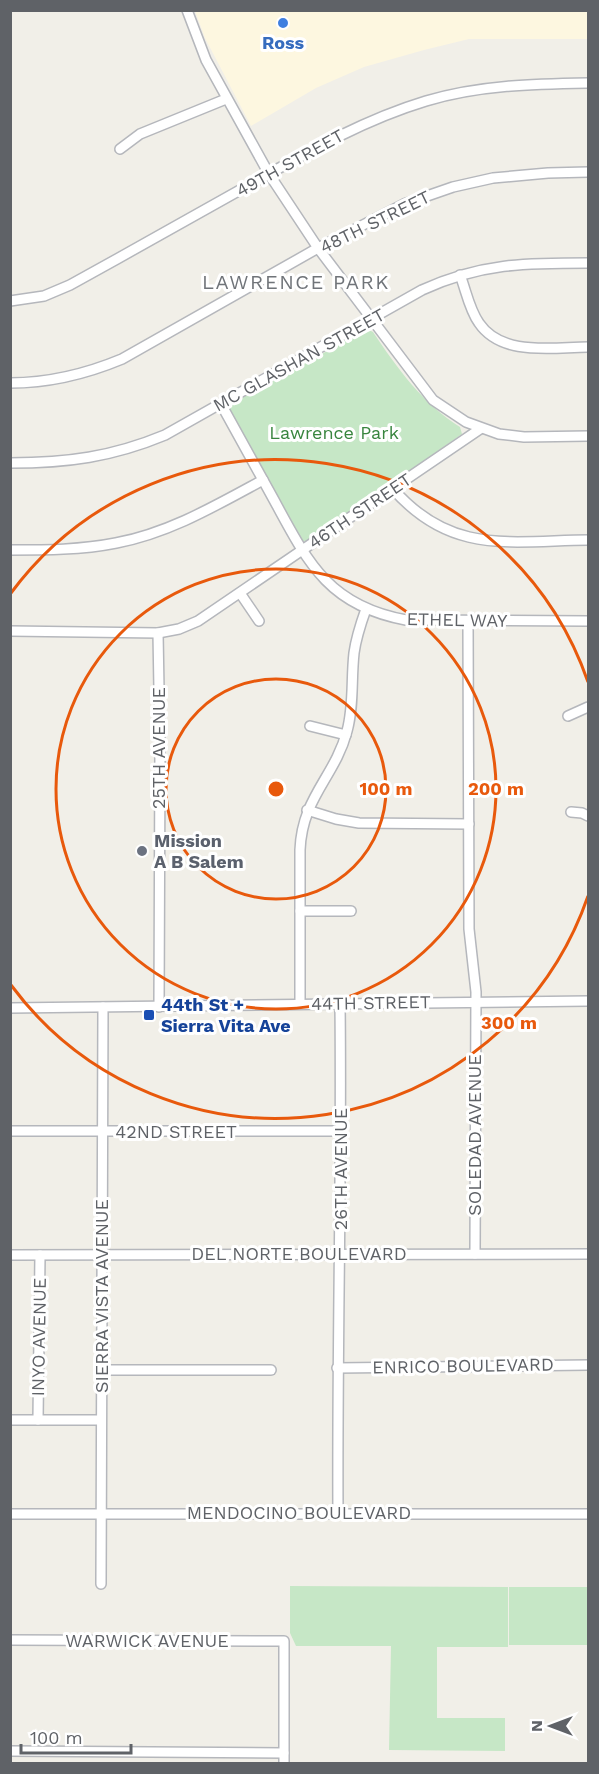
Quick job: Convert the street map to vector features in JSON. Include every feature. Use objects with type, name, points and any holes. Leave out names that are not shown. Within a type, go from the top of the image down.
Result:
[{"type":"street","points":[[187,10],[201,49],[226,99],[269,174],[318,248],[433,400],[459,419],[480,429],[515,436],[588,436]]},
{"type":"street","name":"49TH STREET","points":[[10,302],[44,296],[70,285],[367,122],[428,100],[476,90],[508,86],[588,83]]},
{"type":"street","points":[[120,148],[140,134],[226,99]]},
{"type":"street","name":"48TH STREET","points":[[10,383],[67,378],[122,359],[318,248],[404,204],[453,187],[521,174],[588,172]]},
{"type":"street","name":"MC GLASHAN STREET","points":[[10,463],[74,461],[120,451],[165,435],[422,290],[460,275],[481,269],[516,264],[588,262]]},
{"type":"street","points":[[460,275],[478,322],[484,330],[499,340],[525,347],[588,347]]},
{"type":"street","name":"ETHEL WAY","points":[[221,404],[302,551],[321,577],[334,589],[366,609],[406,620],[588,621]]},
{"type":"street","name":"46TH STREET","points":[[10,631],[158,633],[179,629],[198,621],[480,429]]},
{"type":"street","points":[[10,550],[84,548],[137,538],[179,524],[262,480]]},
{"type":"street","points":[[393,489],[427,520],[455,534],[470,538],[497,541],[588,540]]},
{"type":"street","points":[[240,593],[259,621]]},
{"type":"street","points":[[300,1004],[300,840],[307,810],[346,735],[352,708],[354,653],[366,609]]},
{"type":"street","name":"SOLEDAD AVENUE","points":[[468,621],[469,941],[476,992],[475,1254]]},
{"type":"street","name":"25TH AVENUE","points":[[158,633],[159,1007]]},
{"type":"street","points":[[568,716],[588,707]]},
{"type":"street","points":[[310,726],[346,735]]},
{"type":"street","points":[[307,810],[359,823],[469,824]]},
{"type":"street","points":[[570,812],[588,816]]},
{"type":"street","points":[[300,911],[351,911]]},
{"type":"street","name":"44TH STREET","points":[[10,1008],[588,1001]]},
{"type":"street","name":"26TH AVENUE","points":[[338,1513],[337,1368],[342,1131],[340,1004]]},
{"type":"street","name":"SIERRA VISTA AVENUE","points":[[101,1584],[103,1007]]},
{"type":"street","name":"42ND STREET","points":[[10,1131],[342,1131]]},
{"type":"street","name":"DEL NORTE BOULEVARD","points":[[10,1255],[588,1254]]},
{"type":"street","name":"INYO AVENUE","points":[[38,1420],[40,1255]]},
{"type":"street","name":"ENRICO BOULEVARD","points":[[337,1368],[588,1365]]},
{"type":"street","points":[[102,1370],[271,1370]]},
{"type":"street","points":[[10,1420],[101,1420]]},
{"type":"street","name":"MENDOCINO BOULEVARD","points":[[10,1514],[588,1514]]},
{"type":"street","name":"WARWICK AVENUE","points":[[10,1640],[284,1641],[284,1753]]},
{"type":"street","points":[[10,1751],[284,1753],[284,1764]]},
{"type":"shaded area","points":[[195,11],[588,11],[588,39],[469,39],[424,50],[364,67],[316,88],[251,126],[205,38]]},
{"type":"green space","name":"Lawrence Park","points":[[367,329],[373,332],[412,384],[434,408],[460,427],[462,434],[310,541],[303,541],[229,408],[233,403]]},
{"type":"green space","points":[[290,1586],[508,1587],[508,1647],[437,1647],[437,1718],[505,1718],[505,1751],[389,1750],[391,1646],[296,1646],[290,1633]]},
{"type":"green space","points":[[509,1587],[588,1587],[588,1645],[509,1645]]},
{"type":"place","name":"Ross","points":[[283,23]]},
{"type":"place","name":"Mission A B Salem","points":[[142,851]]},
{"type":"place","name":"44th St + Sierra Vita Ave","points":[[149,1015]]},
{"type":"district","name":"LAWRENCE PARK","points":[[296,282]]}]
